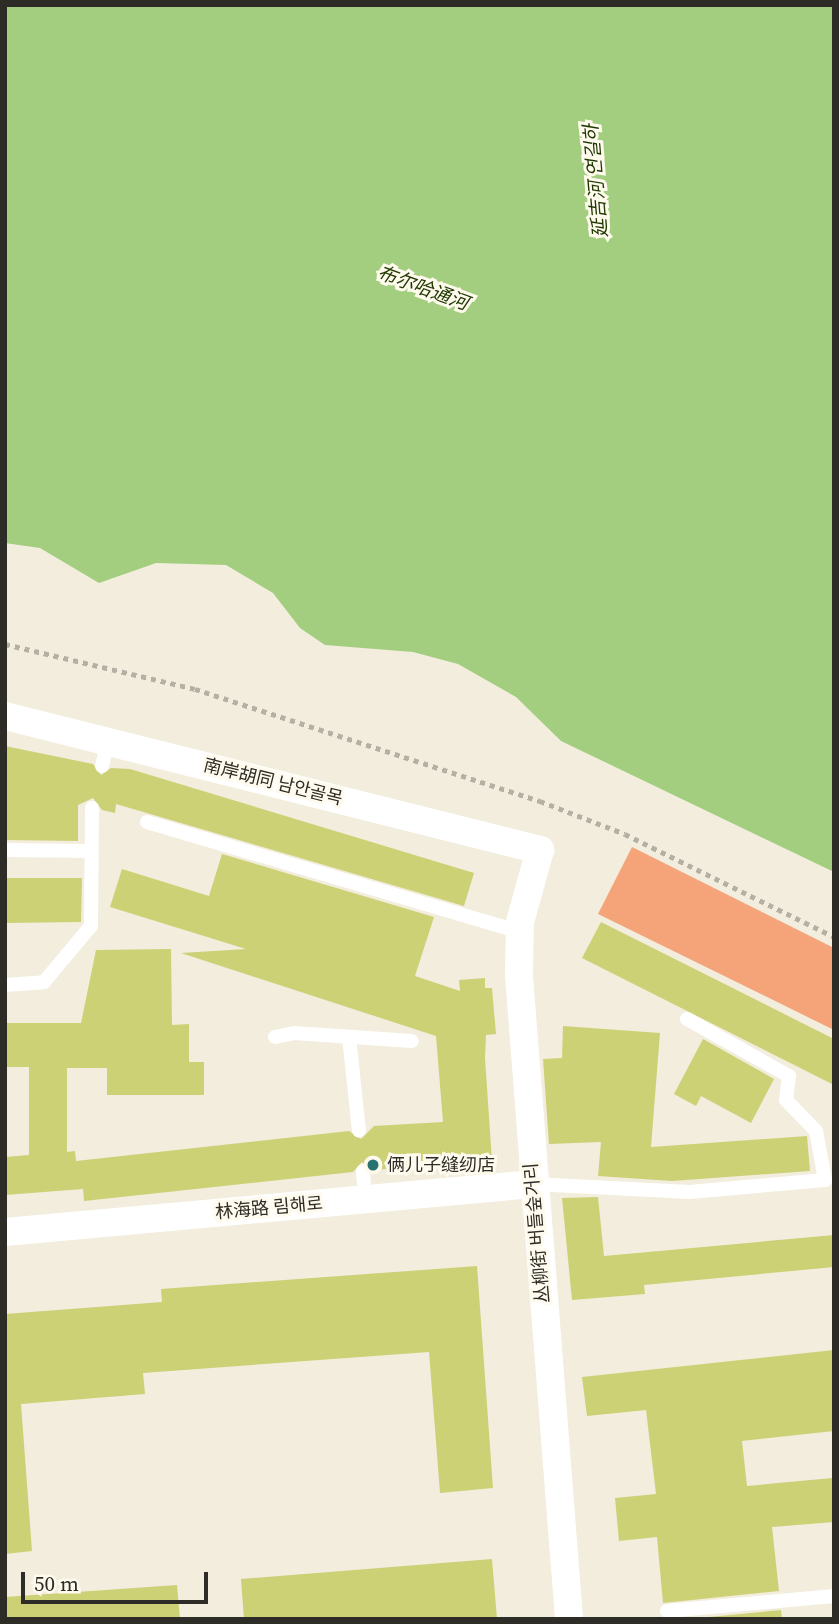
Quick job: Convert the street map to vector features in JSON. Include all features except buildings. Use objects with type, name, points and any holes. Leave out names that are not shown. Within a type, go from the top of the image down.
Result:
[{"type":"street","name":"南岸胡同 남안골목","points":[[5,716],[105,753],[540,850]]},
{"type":"street","name":"丛柳街 버들숲거리","points":[[540,850],[520,932],[533,1184],[569,1619]]},
{"type":"street","name":"林海路 림해로","points":[[5,1232],[533,1184]]},
{"type":"lane","points":[[5,985],[40,985],[88,931],[92,808]]},
{"type":"lane","points":[[148,822],[520,932]]},
{"type":"lane","points":[[5,850],[91,851]]},
{"type":"lane","points":[[533,1184],[690,1192],[825,1180],[816,1131],[786,1100],[789,1076],[687,1019]]},
{"type":"lane","points":[[275,1037],[349,1037],[412,1041]]},
{"type":"lane","points":[[349,1037],[359,1130]]},
{"type":"lane","points":[[363,1171],[365,1200]]},
{"type":"lane","points":[[667,1611],[834,1596]]},
{"type":"path","points":[[5,644],[195,689],[540,801],[625,834],[834,937]]},
{"type":"shaded area","points":[[632,847],[834,948],[834,1030],[598,914]]},
{"type":"water","points":[[5,5],[834,5],[834,872],[561,741],[516,697],[458,664],[413,652],[325,645],[300,628],[273,593],[226,565],[156,563],[99,583],[40,548],[5,543]]},
{"type":"place","name":"俩儿子缝纫店","points":[[373,1165]]},
{"type":"water label","name":"延吉河 연길하","points":[[596,181]]},
{"type":"water label","name":"布尔哈通河","points":[[423,288]]}]
